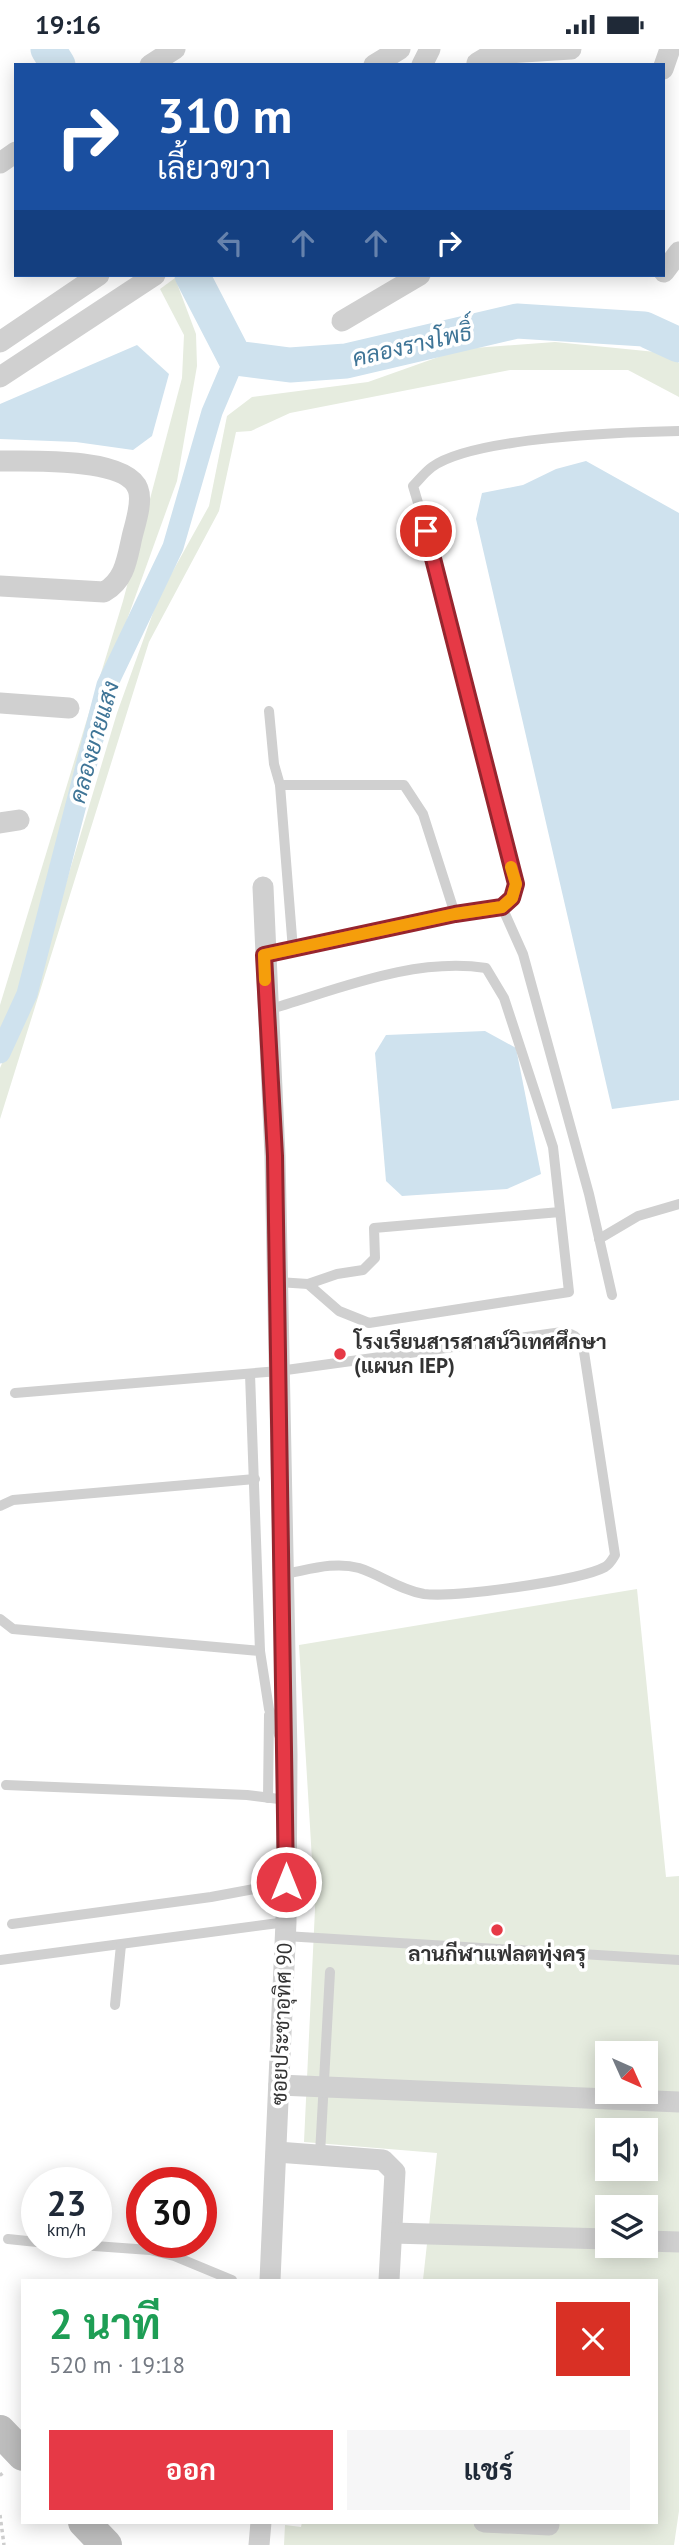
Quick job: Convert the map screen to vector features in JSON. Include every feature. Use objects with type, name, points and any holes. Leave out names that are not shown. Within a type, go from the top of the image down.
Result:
[{"type":"street","points":[[153,63],[175,49]]},
{"type":"street","points":[[377,63],[400,49]]},
{"type":"street","points":[[474,59],[492,54],[571,49]]},
{"type":"street","points":[[671,49],[679,49]]},
{"type":"street","points":[[665,270],[679,252]]},
{"type":"street","points":[[0,342],[96,277]]},
{"type":"street","points":[[0,377],[152,277]]},
{"type":"street","points":[[342,321],[416,277]]},
{"type":"street","points":[[0,461],[69,462],[120,472],[130,477],[139,489],[138,512],[125,568],[116,586],[104,591],[0,586]]},
{"type":"street","points":[[0,703],[69,708]]},
{"type":"street","name":"ซอยประชาอุทิศ 90","points":[[263,887],[275,1156],[287,1755],[277,1799],[286,1882],[286,1929],[271,2279]]},
{"type":"street","points":[[279,2085],[679,2102]]},
{"type":"street","points":[[277,2152],[383,2159],[395,2172],[389,2279]]},
{"type":"street","points":[[392,2233],[595,2239]]},
{"type":"street","points":[[658,2241],[679,2242]]},
{"type":"street","points":[[86,2524],[106,2545]]},
{"type":"street","points":[[259,2545],[261,2524]]},
{"type":"street","points":[[527,2524],[549,2525]]},
{"type":"lane","points":[[264,955],[455,914],[502,907],[512,898],[516,884],[413,486],[433,467],[483,447],[629,432],[679,431]]},
{"type":"lane","points":[[269,711],[274,764],[280,785],[293,950]]},
{"type":"lane","points":[[280,785],[404,785],[423,814],[455,914]]},
{"type":"lane","points":[[502,907],[523,954],[612,1295]]},
{"type":"lane","points":[[267,1010],[402,971],[460,964],[486,968],[505,998],[553,1147],[569,1291],[369,1323],[339,1311],[308,1284]]},
{"type":"lane","points":[[599,1239],[638,1216],[679,1204]]},
{"type":"lane","points":[[278,1282],[308,1284],[337,1274],[363,1270],[375,1258],[374,1229],[560,1212]]},
{"type":"lane","points":[[15,1393],[279,1371],[562,1332],[574,1334],[584,1352],[615,1555],[604,1568],[470,1594],[426,1594],[387,1583],[359,1568],[335,1565],[284,1574]]},
{"type":"lane","points":[[6,1785],[277,1799],[269,1709],[260,1651],[250,1374]]},
{"type":"lane","points":[[0,1506],[13,1500],[255,1479]]},
{"type":"lane","points":[[0,1619],[13,1629],[260,1651]]},
{"type":"lane","points":[[269,1709],[287,1755]]},
{"type":"lane","points":[[12,1924],[211,1897],[286,1882]]},
{"type":"lane","points":[[0,1960],[286,1929],[679,1960]]},
{"type":"lane","points":[[116,2005],[121,1945]]},
{"type":"lane","points":[[320,2154],[330,1972]]},
{"type":"lane","points":[[8,2239],[21,2240]]},
{"type":"lane","points":[[112,2247],[150,2250],[174,2256],[230,2279]]},
{"type":"path","points":[[0,2473],[7,2449]]},
{"type":"path","points":[[0,2515],[4,2545]]},
{"type":"shaded area","points":[[175,278],[196,334],[197,366],[177,481],[115,653],[17,1008],[0,1040],[0,1005],[123,601],[182,378],[184,335],[160,289]]},
{"type":"shaded area","points":[[555,342],[666,353],[679,363],[679,397],[628,370],[510,370],[290,413],[251,431],[236,432],[219,511],[149,642],[0,1119],[0,1068],[36,983],[117,713],[159,596],[209,506],[227,416],[252,397],[368,382],[461,349]]},
{"type":"shaded area","points":[[637,1589],[666,1877],[679,1876],[679,2511],[674,2545],[284,2545],[285,2525],[301,2527],[302,2524],[658,2524],[658,2279],[423,2279],[437,2153],[304,2142],[315,1909],[299,1645]]},
{"type":"water","points":[[137,345],[169,374],[152,436],[133,450],[76,442],[0,439],[0,404]]},
{"type":"water","points":[[586,461],[679,513],[679,1100],[612,1109],[476,519],[482,493],[523,485],[556,469]]},
{"type":"water","points":[[485,1031],[516,1048],[541,1174],[507,1189],[402,1196],[386,1181],[375,1053],[386,1035]]},
{"type":"waterway","name":"คลองรางโพธิ์","points":[[48,49],[57,63]]},
{"type":"waterway","name":"คลองรางโพธิ์","points":[[193,277],[235,358],[290,365],[346,361],[517,321],[644,329],[679,345]]},
{"type":"waterway","name":"คลองยายแสง","points":[[0,1053],[27,994],[107,685],[173,547],[212,412],[235,358]]},
{"type":"slow traffic","points":[[265,980],[264,955],[455,914],[502,907],[512,898],[516,884],[511,867]]},
{"type":"place","name":"โรงเรียนสารสาสน์วิเทศศึกษา (แผนก IEP)","points":[[340,1354]]},
{"type":"place","name":"ลานกีฬาแฟลตทุ่งครุ","points":[[497,1930]]},
{"type":"route","points":[[286,1882],[284,1574],[275,1156],[264,955],[455,914],[502,907],[512,898],[516,884],[426,531]]}]
